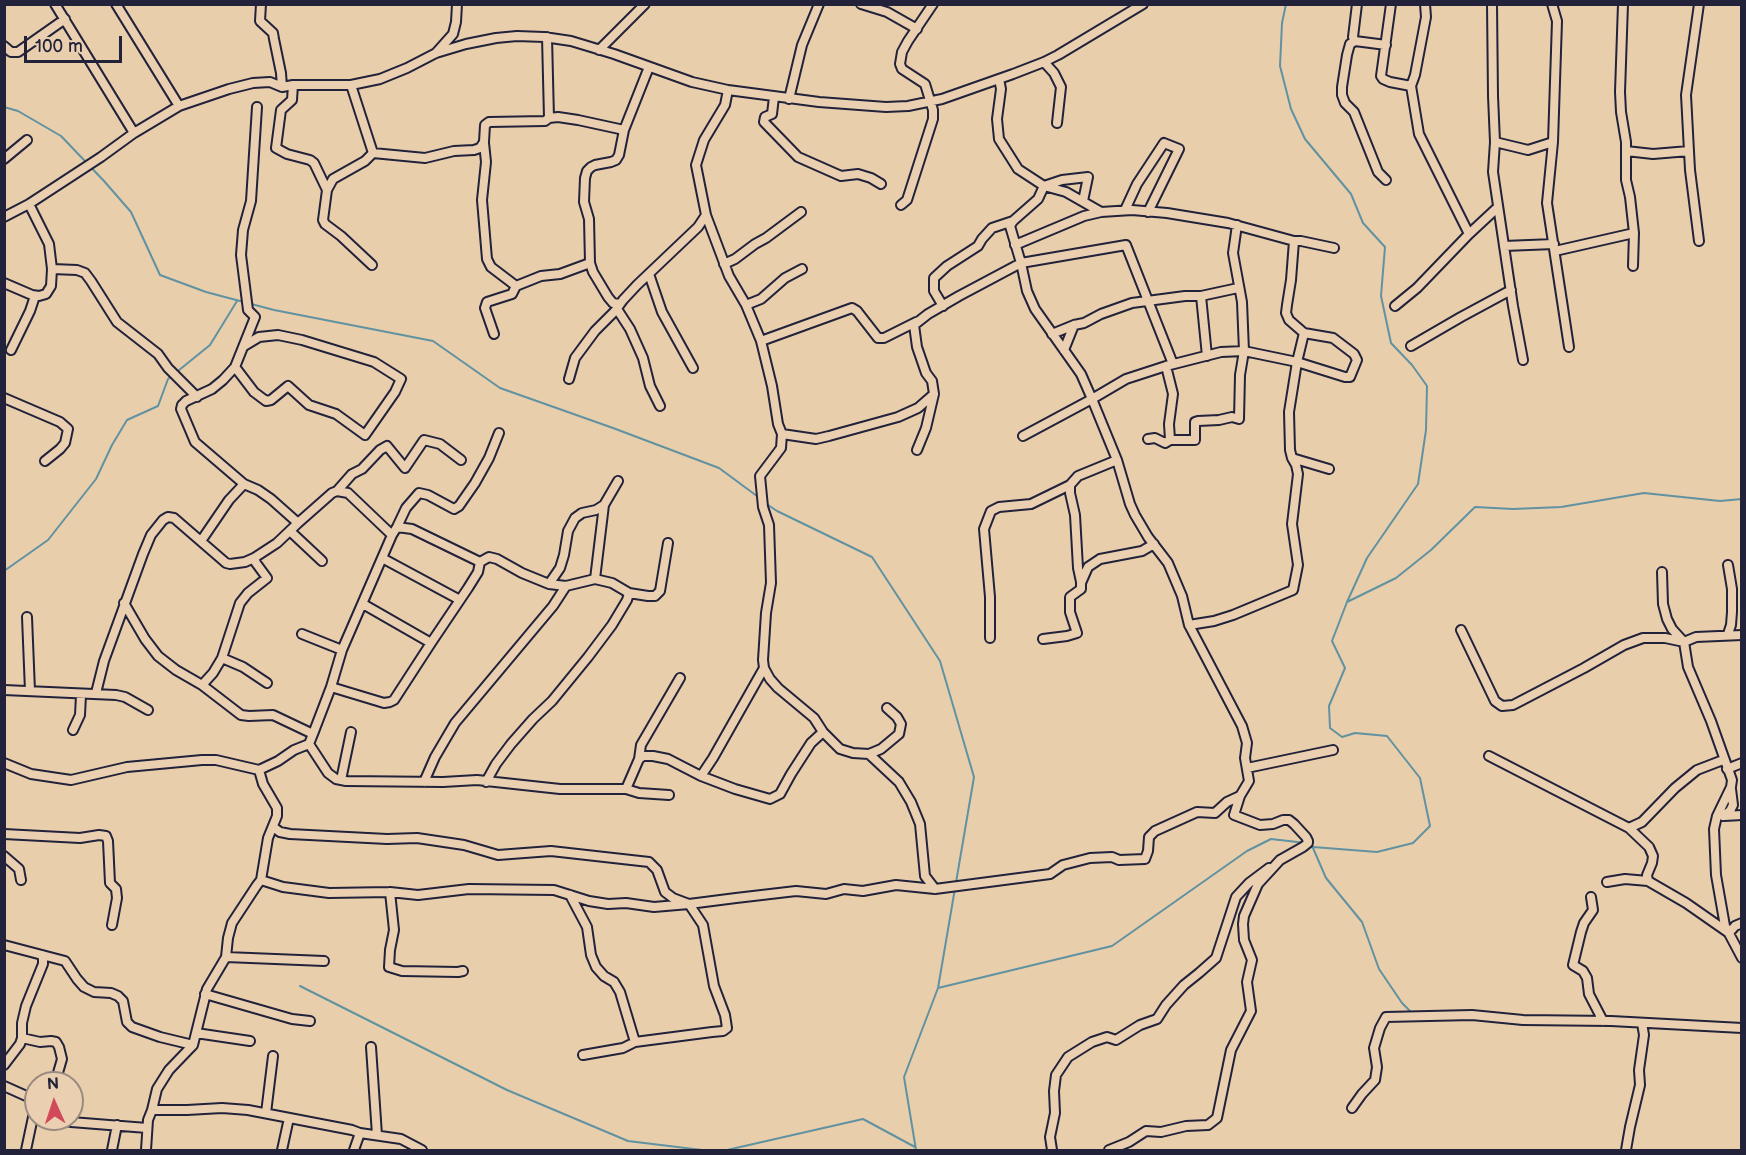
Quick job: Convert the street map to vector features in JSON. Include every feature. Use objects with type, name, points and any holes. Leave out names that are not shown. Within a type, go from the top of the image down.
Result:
[{"type":"street","points":[[55,4],[134,133]]},
{"type":"street","points":[[116,4],[179,106]]},
{"type":"street","points":[[261,4],[260,21],[273,33],[282,87]]},
{"type":"street","points":[[436,53],[453,34],[457,4]]},
{"type":"street","points":[[599,50],[645,4]]},
{"type":"street","points":[[789,99],[802,45],[819,4]]},
{"type":"street","points":[[861,4],[887,12],[916,29]]},
{"type":"street","points":[[901,206],[907,200],[928,131],[932,125],[933,110],[925,84],[902,69],[900,64],[902,52],[933,4]]},
{"type":"street","points":[[4,217],[29,204],[134,133],[179,106],[230,88],[253,83],[270,82],[282,87],[351,85],[380,79],[436,53],[466,44],[517,36],[548,37],[571,41],[692,82],[728,90],[789,99],[886,107],[908,106],[930,102],[1044,62],[1143,4]]},
{"type":"street","points":[[1355,41],[1353,37],[1357,4]]},
{"type":"street","points":[[1391,4],[1381,76],[1383,80],[1411,86]]},
{"type":"street","points":[[1425,4],[1426,16],[1411,86],[1419,134],[1469,234]]},
{"type":"street","points":[[1492,4],[1495,142],[1493,172],[1523,360]]},
{"type":"street","points":[[1552,4],[1557,21],[1553,142],[1547,203],[1569,347]]},
{"type":"street","points":[[1623,4],[1620,92],[1626,151],[1626,180],[1634,233],[1633,266]]},
{"type":"street","points":[[1699,4],[1686,95],[1689,151],[1699,241]]},
{"type":"street","points":[[4,46],[11,52],[18,52],[64,19]]},
{"type":"street","points":[[453,34],[466,44]]},
{"type":"street","points":[[548,37],[549,118]]},
{"type":"street","points":[[1386,45],[1355,41],[1350,44],[1342,87],[1345,103],[1354,112],[1378,172],[1386,180]]},
{"type":"street","points":[[1044,62],[1054,73],[1061,87],[1057,123]]},
{"type":"street","points":[[649,67],[624,130],[619,155],[616,160],[595,165],[587,171],[584,202],[590,219],[593,272],[608,297],[618,307],[630,329],[644,358],[650,386],[660,406]]},
{"type":"street","points":[[999,79],[1001,89],[997,119],[999,138],[1018,169],[1044,186],[1066,192],[1101,212]]},
{"type":"street","points":[[293,85],[292,100],[281,110],[276,148],[314,163],[327,190]]},
{"type":"street","points":[[351,85],[373,153]]},
{"type":"street","points":[[728,90],[724,105],[704,140],[696,165],[706,215],[724,264],[746,305],[761,341],[782,434],[781,448],[760,476],[763,507],[769,525],[771,583],[766,613],[764,668],[778,688],[814,718],[823,732],[840,749],[869,754],[881,749],[901,729],[897,717],[887,708]]},
{"type":"street","points":[[774,97],[772,114],[765,117],[764,122],[798,157],[841,176],[858,174],[880,184]]},
{"type":"street","points":[[257,108],[251,201],[243,230],[241,255],[248,310],[255,316],[235,368],[212,389],[186,401],[181,409],[195,442],[244,484],[258,490],[284,509],[298,524]]},
{"type":"street","points":[[516,286],[491,267],[487,259],[482,200],[486,162],[485,125],[489,122],[545,121],[558,117],[624,130]]},
{"type":"street","points":[[4,159],[27,141]]},
{"type":"street","points":[[373,153],[425,158],[454,151],[474,150],[480,148],[484,142]]},
{"type":"street","points":[[1495,142],[1528,150],[1553,142]]},
{"type":"street","points":[[1125,210],[1137,184],[1164,143],[1179,149],[1148,212]]},
{"type":"street","points":[[1626,151],[1653,154],[1689,151]]},
{"type":"street","points":[[372,265],[325,224],[323,215],[327,190],[333,179],[365,161],[373,153]]},
{"type":"street","points":[[321,176],[333,179]]},
{"type":"street","points":[[1083,201],[1088,177],[1062,180],[1044,186],[1038,199],[1013,221],[1010,226],[1027,291],[1052,334],[1081,374],[1117,460],[1130,504],[1148,537],[1165,558],[1185,606],[1189,625],[1242,726],[1247,743],[1245,753],[1249,781],[1240,796],[1234,815],[1260,825],[1289,820],[1306,837],[1308,843],[1286,856],[1256,888],[1245,916],[1243,924],[1245,940],[1252,960],[1247,982],[1251,1011],[1231,1050],[1217,1118],[1208,1125],[1186,1126],[1161,1132],[1146,1131],[1130,1142],[1109,1150]]},
{"type":"street","points":[[4,283],[34,296],[46,294],[50,289],[52,269],[48,244],[29,204]]},
{"type":"street","points":[[1090,215],[1092,206]]},
{"type":"street","points":[[1395,306],[1417,288],[1498,207]]},
{"type":"street","points":[[1015,245],[1062,224],[1090,215],[1125,210],[1167,213],[1237,225],[1294,241],[1334,248]]},
{"type":"street","points":[[724,264],[766,238],[801,212]]},
{"type":"street","points":[[569,379],[572,366],[580,350],[595,331],[698,227],[706,215]]},
{"type":"street","points":[[943,306],[934,291],[934,278],[947,266],[978,246],[992,228],[1013,221]]},
{"type":"street","points":[[1148,439],[1155,438],[1165,442],[1195,440],[1198,421],[1232,417],[1239,419],[1240,375],[1244,351],[1242,302],[1233,253],[1237,225]]},
{"type":"street","points":[[1504,246],[1554,247],[1634,233]]},
{"type":"street","points":[[1023,436],[1126,379],[1221,352],[1244,351],[1297,362],[1350,377],[1356,360],[1354,354],[1333,338],[1304,333],[1293,324],[1286,313],[1294,241]]},
{"type":"street","points":[[761,341],[852,308],[878,338],[884,338],[916,322],[971,288],[1021,263],[1126,245],[1169,365],[1173,394],[1169,424],[1170,440]]},
{"type":"street","points":[[494,334],[485,304],[487,302],[512,294],[516,286],[541,276],[560,274],[591,263]]},
{"type":"street","points":[[52,269],[77,270],[85,273],[117,322],[158,354],[196,397]]},
{"type":"street","points":[[746,305],[761,299],[785,278],[802,269]]},
{"type":"street","points":[[649,274],[662,312],[693,368]]},
{"type":"street","points":[[1052,334],[1132,303],[1202,296],[1238,288]]},
{"type":"street","points":[[1411,346],[1511,290]]},
{"type":"street","points":[[11,350],[30,311],[34,296]]},
{"type":"street","points":[[1202,296],[1208,356]]},
{"type":"street","points":[[916,322],[913,332],[926,373],[932,381],[934,394],[926,428],[917,450]]},
{"type":"street","points":[[1064,350],[1074,325]]},
{"type":"street","points":[[1189,625],[1233,615],[1293,590],[1298,565],[1292,524],[1298,474],[1292,458],[1289,412],[1304,333]]},
{"type":"street","points":[[235,368],[254,392],[266,401],[271,400],[288,386],[309,405],[336,414],[365,435],[395,392],[401,379],[374,362],[302,340],[278,335],[259,337],[244,346]]},
{"type":"street","points":[[782,434],[816,439],[838,434],[898,417],[918,408],[934,394]]},
{"type":"street","points":[[4,398],[60,422],[68,429],[65,443],[45,461]]},
{"type":"street","points":[[4,763],[31,774],[71,780],[141,765],[202,760],[216,760],[259,770],[309,744],[331,687],[342,650],[405,508],[419,493],[454,508],[459,506],[476,483],[499,433]]},
{"type":"street","points":[[96,693],[104,661],[142,554],[151,535],[163,520],[168,517],[174,518],[226,563],[245,562],[277,543],[337,491],[352,474],[362,469],[387,446],[405,468],[424,440],[440,444],[461,460]]},
{"type":"street","points":[[1292,458],[1329,469]]},
{"type":"street","points":[[990,638],[990,597],[984,529],[991,511],[999,507],[1031,504],[1070,485],[1078,476],[1117,460]]},
{"type":"street","points":[[595,579],[604,505],[618,481]]},
{"type":"street","points":[[201,541],[244,484]]},
{"type":"street","points":[[1043,639],[1077,633],[1070,612],[1070,597],[1081,589],[1081,583],[1078,568],[1076,515],[1070,485]]},
{"type":"street","points":[[337,491],[348,492],[392,535]]},
{"type":"street","points":[[549,584],[560,568],[568,531],[575,518],[604,505]]},
{"type":"street","points":[[397,527],[412,529],[480,562]]},
{"type":"street","points":[[290,531],[322,561]]},
{"type":"street","points":[[331,687],[384,703],[394,700],[478,572],[480,562],[489,557],[549,584],[566,586],[595,579],[612,583],[629,593],[655,596],[660,591],[668,543]]},
{"type":"street","points":[[1081,583],[1088,567],[1100,559],[1142,551],[1154,544]]},
{"type":"street","points":[[202,685],[222,658],[240,603],[248,593],[267,578],[255,563],[254,558]]},
{"type":"street","points":[[382,558],[460,600]]},
{"type":"street","points":[[1728,564],[1732,588],[1731,625],[1728,634]]},
{"type":"street","points":[[1662,572],[1663,604],[1667,619],[1672,629],[1684,642],[1688,667],[1711,721],[1731,780],[1731,787],[1714,833],[1716,875],[1724,922],[1742,957]]},
{"type":"street","points":[[424,782],[454,723],[554,606],[566,586]]},
{"type":"street","points":[[486,782],[511,744],[552,701],[588,657],[612,625],[629,593]]},
{"type":"street","points":[[124,603],[158,656],[202,685],[241,715],[273,715],[313,734]]},
{"type":"street","points":[[363,604],[431,643]]},
{"type":"street","points":[[27,617],[30,691]]},
{"type":"street","points":[[1461,630],[1495,701],[1502,706],[1513,705],[1624,645],[1643,638],[1665,638],[1684,642],[1696,637],[1742,635]]},
{"type":"street","points":[[302,634],[342,650]]},
{"type":"street","points":[[222,658],[243,667],[267,683]]},
{"type":"street","points":[[701,776],[764,668]]},
{"type":"street","points":[[626,789],[639,759],[641,745],[680,678]]},
{"type":"street","points":[[4,690],[81,695],[96,693],[125,697],[148,710]]},
{"type":"street","points":[[73,730],[80,715],[81,695]]},
{"type":"street","points":[[341,780],[351,732]]},
{"type":"street","points":[[639,759],[644,756],[653,756],[668,759],[701,776],[770,799],[780,794],[812,743],[823,732]]},
{"type":"street","points":[[309,744],[328,773],[336,780],[424,782],[477,780],[560,789],[626,789],[639,793],[669,795]]},
{"type":"street","points":[[1246,768],[1333,750]]},
{"type":"street","points":[[869,754],[899,782],[911,802],[920,824],[925,876],[935,889]]},
{"type":"street","points":[[1489,756],[1629,828],[1650,847],[1653,863],[1647,875],[1648,881]]},
{"type":"street","points":[[1629,828],[1642,822],[1675,788],[1697,770],[1723,760]]},
{"type":"street","points":[[1727,768],[1742,763]]},
{"type":"street","points":[[146,1150],[148,1120],[157,1089],[162,1080],[193,1045],[205,994],[226,957],[228,938],[234,919],[261,880],[268,838],[277,816],[277,808],[263,784],[259,770]]},
{"type":"street","points":[[261,880],[283,887],[329,892],[390,892],[418,895],[469,889],[554,890],[589,901],[654,906],[796,891],[826,894],[844,889],[862,891],[896,885],[935,889],[1050,874],[1063,865],[1090,858],[1145,859],[1149,837],[1155,831],[1197,812],[1215,813],[1227,802],[1240,796]]},
{"type":"street","points":[[1720,816],[1742,815]]},
{"type":"street","points":[[273,827],[280,832],[290,834],[387,839],[417,838],[464,845],[498,855],[551,851],[649,862],[657,870],[665,892],[689,904],[703,925],[714,986],[725,1015],[726,1028],[723,1031],[635,1042],[623,1047],[583,1055]]},
{"type":"street","points":[[4,834],[80,838],[106,836],[109,878],[110,883],[116,889],[117,898],[112,925]]},
{"type":"street","points":[[4,856],[19,869],[21,880]]},
{"type":"street","points":[[1052,1150],[1050,1137],[1055,1113],[1056,1076],[1068,1057],[1092,1042],[1107,1038],[1116,1040],[1140,1025],[1157,1019],[1184,985],[1216,958],[1236,897],[1249,883],[1267,869],[1275,866]]},
{"type":"street","points":[[1607,882],[1625,879],[1648,881],[1686,903],[1729,933]]},
{"type":"street","points":[[390,892],[394,930],[389,967],[402,971],[463,971]]},
{"type":"street","points":[[570,895],[586,927],[591,955],[596,967],[604,976],[615,982],[620,992],[635,1042]]},
{"type":"street","points":[[1591,897],[1593,910],[1581,932],[1573,965],[1583,971],[1587,978],[1589,994],[1603,1021]]},
{"type":"street","points":[[1729,933],[1735,926],[1742,923]]},
{"type":"street","points":[[4,945],[65,961],[84,987],[94,992],[111,993],[118,996],[123,1001],[127,1022],[132,1027],[193,1045]]},
{"type":"street","points":[[4,1065],[20,1044],[26,1006],[43,964],[42,954]]},
{"type":"street","points":[[226,957],[324,961]]},
{"type":"street","points":[[205,994],[292,1019],[310,1021]]},
{"type":"street","points":[[1353,1108],[1375,1080],[1377,1067],[1374,1048],[1386,1017],[1472,1015],[1523,1020],[1603,1021],[1742,1029]]},
{"type":"street","points":[[1626,1150],[1640,1084],[1639,1070],[1644,1035],[1642,1023]]},
{"type":"street","points":[[196,1033],[250,1041]]},
{"type":"street","points":[[22,1038],[56,1042],[62,1059],[58,1071]]},
{"type":"street","points":[[371,1047],[377,1136]]},
{"type":"street","points":[[266,1113],[273,1056]]},
{"type":"street","points":[[4,1086],[24,1095]]},
{"type":"street","points":[[152,1110],[242,1109],[401,1139],[422,1150]]},
{"type":"street","points":[[282,1150],[290,1118]]},
{"type":"street","points":[[84,1123],[147,1128]]},
{"type":"street","points":[[112,1150],[117,1125]]},
{"type":"street","points":[[26,1150],[30,1131]]},
{"type":"street","points":[[354,1150],[360,1133]]},
{"type":"waterway","points":[[1286,4],[1282,23],[1280,66],[1291,109],[1305,139],[1351,194],[1363,223],[1385,247],[1381,296],[1391,343],[1412,365],[1427,386],[1426,430],[1418,484],[1367,558],[1347,602],[1332,641],[1345,668],[1329,706],[1330,728],[1342,737],[1355,733],[1387,736],[1420,778],[1430,826],[1413,843],[1377,852],[1310,845]]},
{"type":"waterway","points":[[4,107],[18,111],[61,136],[104,181],[131,212],[160,275],[206,292],[274,310],[433,341],[500,388],[719,468],[761,499]]},
{"type":"waterway","points":[[4,571],[48,540],[96,479],[127,420],[158,406],[168,379],[210,345],[237,301]]},
{"type":"waterway","points":[[1347,602],[1396,578],[1431,550],[1475,507],[1513,509],[1561,507],[1644,493],[1720,501],[1742,499]]},
{"type":"waterway","points":[[765,503],[872,557],[940,661],[974,777],[938,988],[904,1077],[916,1150]]},
{"type":"waterway","points":[[938,988],[1112,946],[1247,851],[1271,839],[1306,843]]},
{"type":"waterway","points":[[1313,848],[1326,878],[1362,922],[1379,969],[1402,1003],[1412,1013]]},
{"type":"waterway","points":[[300,986],[507,1090],[628,1141],[702,1150]]},
{"type":"waterway","points":[[727,1150],[863,1119],[915,1147]]}]
